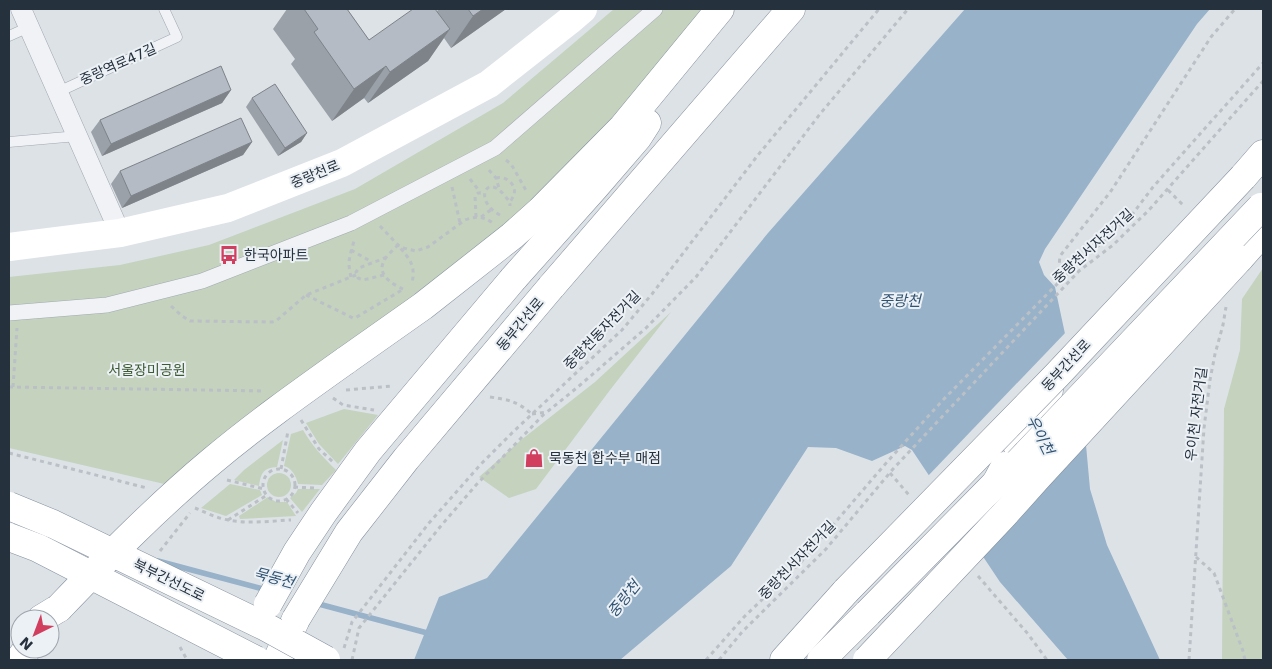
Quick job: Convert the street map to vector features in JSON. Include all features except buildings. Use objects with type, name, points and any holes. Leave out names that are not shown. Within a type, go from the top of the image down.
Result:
[{"type":"main road","name":"중랑천로","points":[[9,247],[120,232],[228,208],[342,163],[489,84],[582,9]]},
{"type":"main road","points":[[236,660],[323,512],[368,452],[513,279],[638,137],[721,9]]},
{"type":"main road","points":[[56,609],[148,519],[211,462],[269,416],[431,300],[512,236],[540,211],[622,127],[721,9]]},
{"type":"main road","name":"동부간선로","points":[[277,660],[296,619],[349,532],[406,459],[551,287],[791,9]]},
{"type":"main road","name":"동부간선로","points":[[784,660],[846,591],[1058,376],[1263,154]]},
{"type":"main road","points":[[867,660],[1002,517],[1239,259],[1262,215]]},
{"type":"main road","points":[[821,660],[1262,215]]},
{"type":"main road","points":[[996,483],[1058,376]]},
{"type":"main road","name":"북부간선도로","points":[[9,506],[53,524],[266,627],[334,656]]},
{"type":"main road","points":[[9,537],[38,548],[256,660]]},
{"type":"main road","points":[[843,660],[868,612]]},
{"type":"street","points":[[13,313],[107,305],[202,281],[352,223],[494,148],[655,9]]},
{"type":"street","points":[[26,14],[120,232]]},
{"type":"lane","name":"중랑역로47길","points":[[58,92],[178,37],[164,9]]},
{"type":"lane","points":[[9,36],[26,14]]},
{"type":"lane","points":[[9,142],[78,136]]},
{"type":"path","name":"중랑천동자전거길","points":[[334,656],[352,622],[429,523],[480,465],[622,330],[758,156],[879,9]]},
{"type":"path","points":[[352,660],[358,628],[440,527],[476,485],[547,412],[580,386],[646,328],[696,277],[820,114],[908,9]]},
{"type":"path","points":[[1063,278],[1060,273],[1060,256],[1111,191],[1211,37],[1235,9]]},
{"type":"path","points":[[706,660],[744,617],[801,562],[942,401],[1063,278],[1131,216],[1153,187],[1263,63]]},
{"type":"path","name":"중랑천서자전거길","points":[[719,660],[742,632],[826,549],[893,469],[1079,271],[1121,238],[1168,190],[1263,81]]},
{"type":"path","points":[[504,159],[511,164],[529,196]]},
{"type":"path","points":[[449,172],[460,223]]},
{"type":"path","points":[[496,178],[506,178],[512,183],[515,192],[510,202],[510,210]]},
{"type":"path","points":[[478,217],[475,196],[478,193],[484,193],[489,188],[496,187],[510,202]]},
{"type":"path","points":[[1168,190],[1190,213]]},
{"type":"path","points":[[484,193],[484,198],[492,209],[503,216]]},
{"type":"path","points":[[398,245],[403,248],[419,251],[428,247],[464,220],[478,217],[492,209]]},
{"type":"path","points":[[370,214],[398,245],[412,264],[414,270],[412,283]]},
{"type":"path","points":[[478,217],[485,218],[497,227]]},
{"type":"path","points":[[351,277],[348,265],[356,236]]},
{"type":"path","points":[[398,245],[382,264],[384,275],[392,284],[403,289]]},
{"type":"path","points":[[351,250],[373,262]]},
{"type":"path","points":[[356,275],[357,270],[388,257]]},
{"type":"path","points":[[157,292],[182,316],[190,321],[272,322],[276,321],[306,295],[356,275]]},
{"type":"path","points":[[356,275],[363,280],[384,275]]},
{"type":"path","points":[[306,295],[355,318],[381,304],[420,278]]},
{"type":"path","name":"우이천 자전거길","points":[[1189,660],[1200,474],[1207,398],[1215,354],[1223,325],[1226,302]]},
{"type":"path","points":[[13,313],[13,387]]},
{"type":"path","points":[[330,396],[343,405],[374,410]]},
{"type":"path","points":[[532,414],[547,412]]},
{"type":"path","points":[[300,419],[319,449],[334,463]]},
{"type":"path","points":[[281,469],[288,429]]},
{"type":"path","points":[[9,453],[146,488]]},
{"type":"path","points":[[281,469],[292,476],[294,487],[286,499],[273,499],[267,495],[264,489],[265,477],[273,470],[281,469]]},
{"type":"path","points":[[227,480],[264,489]]},
{"type":"path","points":[[294,487],[314,488]]},
{"type":"path","points":[[228,520],[267,495]]},
{"type":"path","points":[[286,499],[301,517]]},
{"type":"path","points":[[158,554],[195,508],[219,518],[240,522],[295,520]]},
{"type":"path","points":[[1196,557],[1214,573],[1246,660]]},
{"type":"green space","name":"서울장미공원","points":[[614,9],[702,9],[568,171],[518,221],[173,486],[9,448],[9,277],[120,265],[209,245],[355,189],[503,103]]},
{"type":"green space","points":[[1263,268],[1263,660],[1222,660],[1224,409],[1240,350],[1242,299]]},
{"type":"green space","points":[[671,312],[536,489],[509,498],[479,477],[521,440],[595,382]]},
{"type":"green space","points":[[344,409],[378,415],[338,464],[319,444],[306,423]]},
{"type":"green space","points":[[303,430],[318,451],[336,470],[322,485],[298,484],[293,473],[284,466],[291,434]]},
{"type":"green space","points":[[283,440],[277,467],[264,472],[259,486],[234,480],[244,470]]},
{"type":"green space","points":[[279,473],[288,476],[291,485],[288,494],[279,497],[270,494],[267,485],[270,476]]},
{"type":"green space","points":[[230,484],[260,490],[262,495],[226,516],[201,508]]},
{"type":"green space","points":[[298,489],[320,489],[302,512],[290,498]]},
{"type":"green space","points":[[268,497],[276,502],[287,502],[296,516],[240,519],[239,516]]},
{"type":"water","name":"중랑천","points":[[965,9],[1210,9],[1197,24],[1045,249],[1039,262],[1044,275],[1055,287],[1084,423],[1090,489],[1107,545],[1160,660],[1068,660],[1000,582],[912,450],[905,446],[872,461],[836,448],[808,447],[731,566],[620,660],[414,660],[439,597],[487,578],[768,233]]},
{"type":"pier","points":[[1067,331],[1083,406],[964,532],[927,477]]},
{"type":"waterway","name":"묵동천","points":[[158,561],[267,590]]},
{"type":"waterway","name":"묵동천","points":[[315,603],[431,634]]},
{"type":"place","name":"한국아파트","points":[[229,255]]},
{"type":"place","name":"묵동천 합수부 매점","points":[[534,458]]},
{"type":"water label","name":"우이천","points":[[1040,435]]}]
